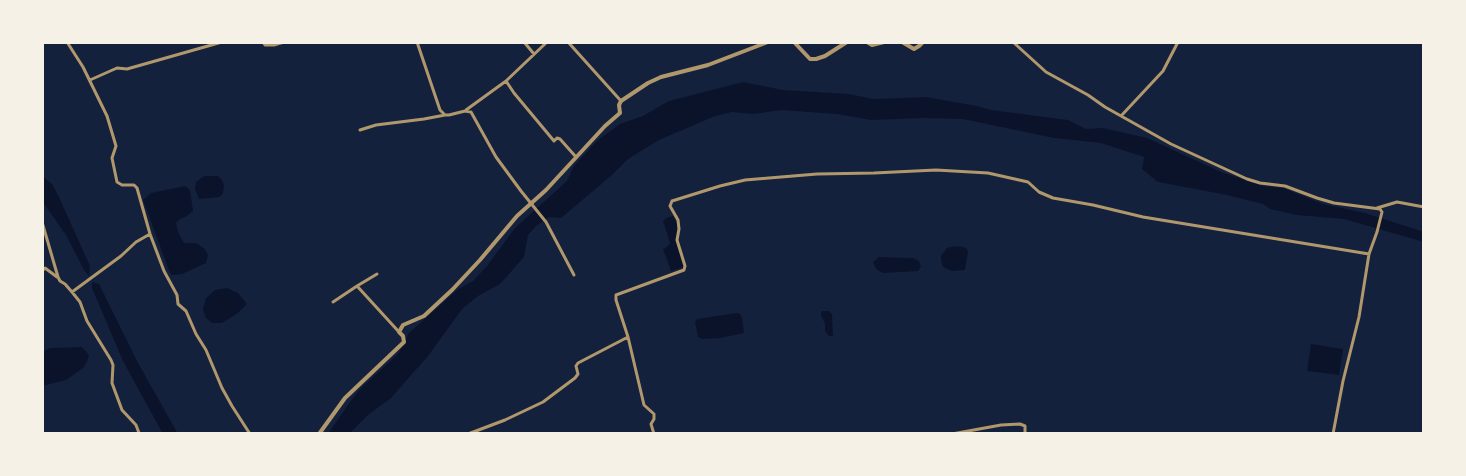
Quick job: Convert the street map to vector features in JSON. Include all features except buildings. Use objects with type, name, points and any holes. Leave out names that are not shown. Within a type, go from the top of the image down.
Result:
[{"type":"street","points":[[67,42],[90,80],[107,116],[114,141],[115,149],[112,158],[117,182],[134,185],[137,188],[150,234],[164,271],[177,295],[178,304],[186,311],[222,388],[250,434]]},
{"type":"street","points":[[90,80],[117,68],[127,69],[222,42]]},
{"type":"street","points":[[263,42],[265,45],[274,45],[284,42]]},
{"type":"street","points":[[417,42],[440,110],[445,115]]},
{"type":"street","points":[[524,42],[534,54]]},
{"type":"street","points":[[360,130],[376,125],[409,122],[465,111],[506,81],[547,42]]},
{"type":"street","points":[[568,42],[621,100]]},
{"type":"street","points":[[399,332],[403,325],[424,316],[452,290],[517,216],[546,190],[620,113],[621,100],[648,83],[708,65],[768,42]]},
{"type":"street","points":[[794,42],[810,59],[816,59],[847,42]]},
{"type":"street","points":[[867,42],[872,45],[884,42]]},
{"type":"street","points":[[902,42],[914,49],[923,42]]},
{"type":"street","points":[[1013,42],[1047,72],[1120,116],[1171,144],[1247,179],[1286,186],[1334,203],[1377,208],[1396,202],[1424,207]]},
{"type":"street","points":[[1120,116],[1163,71],[1178,42]]},
{"type":"street","points":[[506,81],[554,141],[557,138],[560,139],[576,157]]},
{"type":"street","points":[[465,111],[471,112],[496,157],[546,222],[574,275]]},
{"type":"street","points":[[654,434],[651,424],[654,414],[644,405],[616,295],[684,270],[686,266],[677,240],[680,229],[670,206],[672,201],[720,186],[745,180],[817,174],[936,170],[988,173],[1028,182],[1039,192],[1053,198],[1143,217],[1369,254]]},
{"type":"street","points":[[1333,434],[1342,381],[1359,317],[1369,254],[1382,212],[1377,208]]},
{"type":"street","points":[[42,222],[58,277],[80,302],[87,321],[111,360],[112,383],[122,410],[136,425],[139,433],[137,434]]},
{"type":"street","points":[[72,292],[136,242],[150,234]]},
{"type":"street","points":[[42,271],[45,268],[58,277]]},
{"type":"street","points":[[333,302],[377,274]]},
{"type":"street","points":[[319,434],[345,398],[404,342],[403,336],[357,286]]},
{"type":"street","points":[[468,434],[543,402],[575,378],[578,374],[576,366],[578,363],[628,337]]},
{"type":"street","points":[[952,434],[1001,425],[1022,424],[1025,426],[1025,434]]},
{"type":"water","points":[[743,82],[783,90],[848,94],[874,99],[926,97],[991,110],[1068,120],[1086,129],[1103,128],[1147,138],[1221,172],[1263,186],[1283,188],[1323,204],[1365,213],[1424,232],[1424,242],[1344,219],[1297,215],[1227,195],[1158,182],[1142,169],[1144,157],[1101,143],[1054,138],[963,119],[871,120],[837,114],[781,110],[754,114],[732,112],[715,116],[659,140],[628,159],[561,218],[549,217],[536,226],[528,235],[524,257],[500,284],[478,296],[462,309],[428,356],[390,399],[369,414],[349,434],[328,434],[360,389],[398,354],[409,333],[457,290],[473,281],[515,228],[567,181],[573,167],[598,140],[620,124],[643,116],[669,101]]},
{"type":"water","points":[[42,176],[52,184],[58,195],[90,266],[89,276],[66,235],[42,201]]},
{"type":"water","points":[[204,176],[218,176],[222,180],[224,186],[220,197],[199,199],[195,189],[196,182]]},
{"type":"water","points":[[185,186],[190,190],[193,211],[176,223],[178,232],[184,243],[196,243],[205,249],[208,255],[206,263],[182,274],[172,275],[143,200],[151,193]]},
{"type":"water","points":[[673,216],[677,224],[676,240],[683,267],[671,271],[663,249],[670,243],[663,221]]},
{"type":"water","points":[[954,246],[967,249],[965,270],[952,271],[943,267],[941,256],[947,248]]},
{"type":"water","points":[[879,257],[913,258],[919,261],[921,267],[918,271],[883,273],[876,269],[873,262]]},
{"type":"water","points":[[92,282],[99,284],[137,361],[178,434],[163,434],[123,361],[92,288]]},
{"type":"water","points":[[227,288],[238,293],[247,304],[222,323],[212,323],[206,318],[203,309],[206,298],[215,290]]},
{"type":"water","points":[[823,311],[829,311],[832,314],[833,336],[829,336],[825,331],[821,315]]},
{"type":"water","points":[[737,313],[742,318],[744,333],[720,338],[698,337],[695,322],[697,319]]},
{"type":"water","points":[[1311,344],[1343,349],[1339,375],[1307,371]]},
{"type":"water","points":[[82,347],[89,355],[83,368],[66,380],[42,386],[42,352],[50,348]]}]
